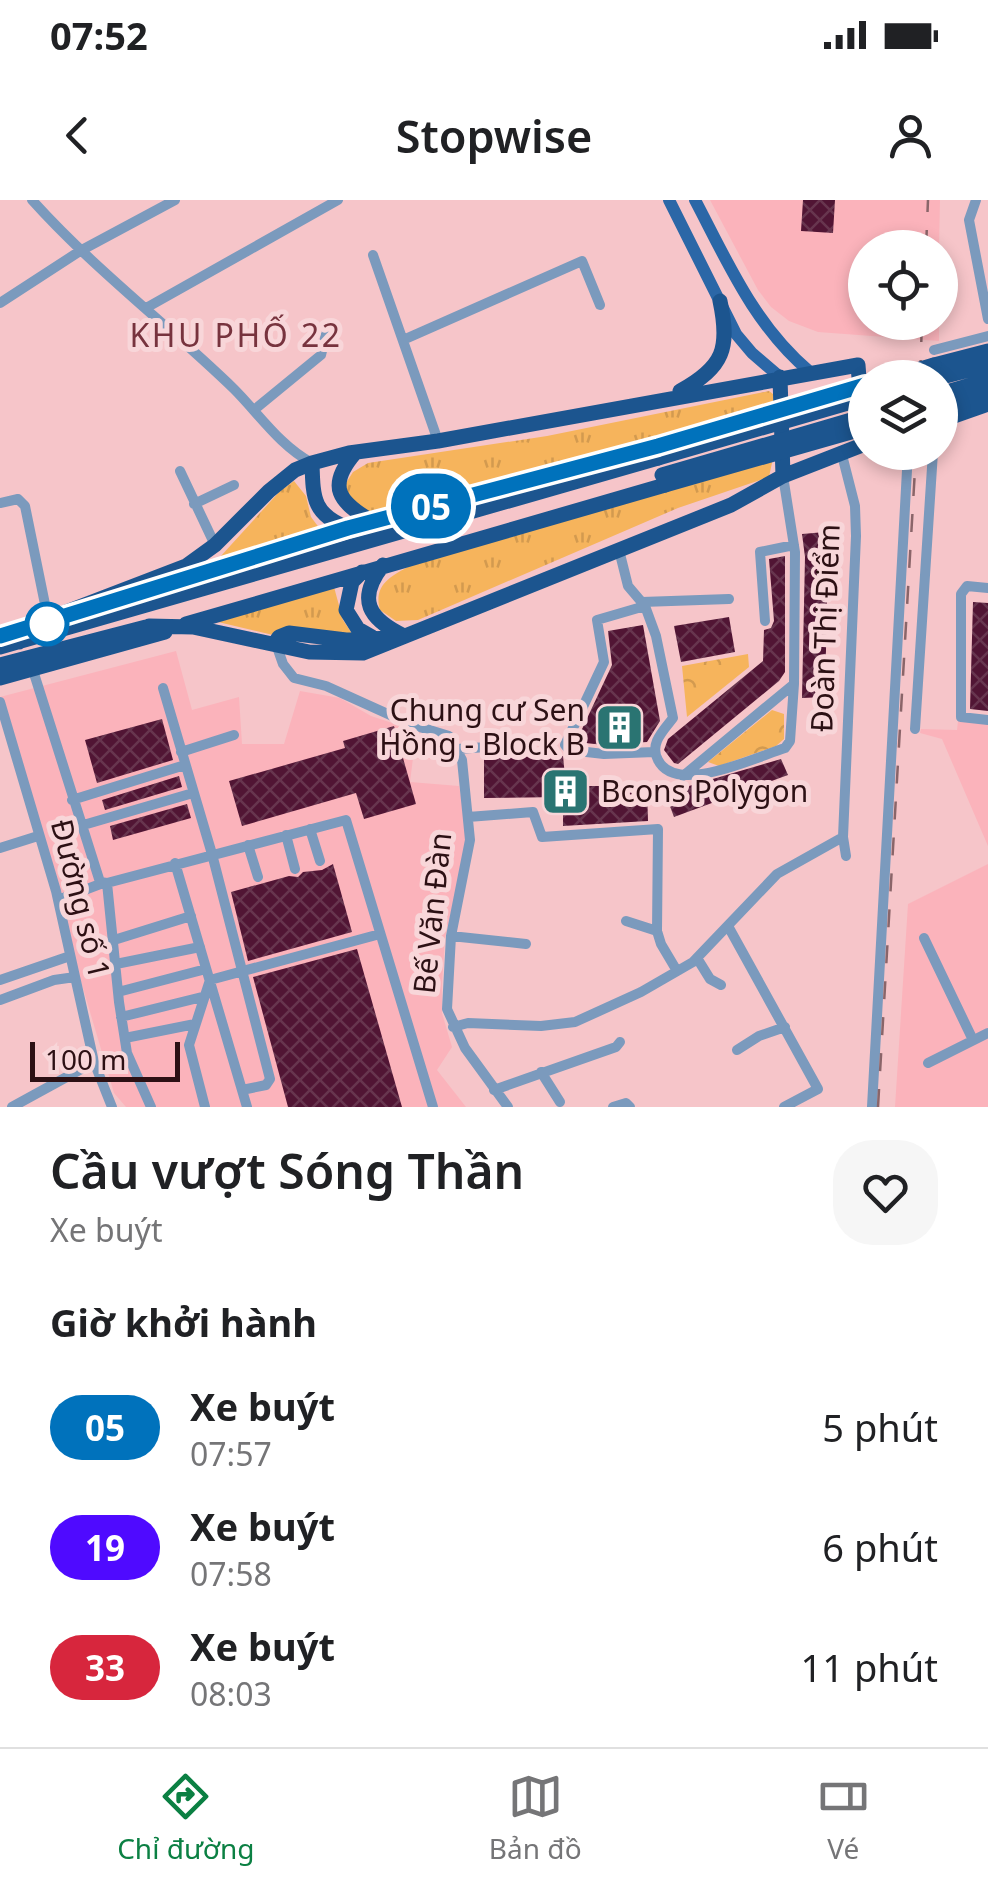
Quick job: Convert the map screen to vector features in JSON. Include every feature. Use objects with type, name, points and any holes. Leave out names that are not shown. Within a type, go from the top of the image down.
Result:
[{"type":"highway","points":[[667,398],[692,385],[721,356],[726,334],[720,301]]},
{"type":"highway","points":[[951,360],[988,351]]},
{"type":"highway","points":[[958,364],[988,365]]},
{"type":"highway","points":[[0,678],[26,655],[42,623],[186,566],[215,544],[269,491],[312,463],[356,452],[438,441],[848,367]]},
{"type":"highway","points":[[837,368],[839,452]]},
{"type":"highway","points":[[803,467],[810,372]]},
{"type":"highway","points":[[780,377],[783,476]]},
{"type":"highway","points":[[958,389],[988,380]]},
{"type":"highway","points":[[658,452],[848,391]]},
{"type":"highway","points":[[0,665],[373,530],[848,402]]},
{"type":"highway","points":[[958,405],[987,404]]},
{"type":"highway","points":[[958,414],[987,404]]},
{"type":"highway","points":[[26,655],[149,626],[388,560],[848,421]]},
{"type":"highway","points":[[663,480],[848,432]]},
{"type":"highway","points":[[275,644],[279,637],[289,633],[346,640],[420,633],[731,505],[783,476],[848,449]]},
{"type":"highway","points":[[356,452],[339,474],[338,487],[348,506],[373,530]]},
{"type":"highway","points":[[312,463],[312,492],[318,508],[332,522],[373,530]]},
{"type":"highway","points":[[149,626],[235,634],[309,652],[348,655],[378,648],[408,634],[415,625],[684,515],[763,487]]},
{"type":"highway","points":[[0,636],[348,528]]},
{"type":"highway","points":[[0,646],[26,655],[178,627],[388,560]]},
{"type":"highway","points":[[388,560],[370,585],[370,606],[381,624],[408,634]]},
{"type":"highway","points":[[366,570],[352,582],[346,610],[358,629],[376,639]]},
{"type":"main road","points":[[670,200],[744,344],[780,377]]},
{"type":"main road","points":[[695,200],[757,316],[776,341],[810,372]]},
{"type":"street","points":[[33,200],[80,250],[146,308],[290,448],[312,463]]},
{"type":"street","points":[[0,302],[80,250],[174,200]]},
{"type":"street","points":[[146,308],[338,200]]},
{"type":"street","points":[[976,200],[969,220],[988,319]]},
{"type":"street","points":[[373,255],[438,441]]},
{"type":"street","points":[[402,340],[582,261],[600,305]]},
{"type":"street","points":[[254,410],[321,354],[327,330]]},
{"type":"street","points":[[943,360],[988,336]]},
{"type":"street","name":"Đoàn Thị Điểm","points":[[839,452],[855,506],[856,536],[843,837],[846,856]]},
{"type":"street","points":[[872,1107],[907,470]]},
{"type":"street","points":[[914,729],[932,470]]},
{"type":"street","points":[[180,471],[215,544]]},
{"type":"street","points":[[619,550],[628,586],[643,604],[656,636],[672,718],[657,738],[654,752],[660,766],[674,776],[706,774],[785,748],[790,741],[794,684],[794,546],[783,476]]},
{"type":"street","points":[[194,504],[234,486]]},
{"type":"street","points":[[0,503],[18,499],[28,514],[42,623]]},
{"type":"street","points":[[765,622],[760,552],[794,546]]},
{"type":"street","points":[[988,588],[967,586],[961,594],[961,718],[988,720]]},
{"type":"street","points":[[654,752],[604,754],[570,750],[565,745],[604,662],[597,620],[643,604],[729,599]]},
{"type":"street","points":[[275,644],[294,678],[326,686],[410,724],[450,736],[457,749],[517,746]]},
{"type":"street","points":[[26,655],[97,879],[105,883]]},
{"type":"street","points":[[683,777],[794,684]]},
{"type":"street","points":[[163,688],[212,854],[270,1079],[266,1084],[242,1090]]},
{"type":"street","name":"Đường số 1","points":[[0,702],[58,900],[94,1062],[112,1107]]},
{"type":"street","points":[[72,800],[234,735]]},
{"type":"street","name":"Bế Văn Đàn","points":[[457,749],[462,760],[470,840],[451,936],[447,1009],[454,1027],[508,1107]]},
{"type":"street","points":[[80,826],[194,793]]},
{"type":"street","points":[[468,817],[533,812],[542,837],[658,829],[657,931],[677,972]]},
{"type":"street","points":[[58,900],[175,863],[346,820],[433,1107]]},
{"type":"street","points":[[310,829],[320,861]]},
{"type":"street","points":[[286,835],[295,869]]},
{"type":"street","points":[[0,848],[38,836]]},
{"type":"street","points":[[454,1027],[468,1023],[541,1026],[575,1022],[677,972],[696,958],[777,874],[843,837]]},
{"type":"street","points":[[248,845],[258,878]]},
{"type":"street","points":[[175,863],[248,1107]]},
{"type":"street","points":[[105,883],[128,1053],[151,1107]]},
{"type":"street","points":[[114,940],[190,916]]},
{"type":"street","points":[[626,921],[657,931]]},
{"type":"street","points":[[728,926],[818,1089],[784,1107]]},
{"type":"street","points":[[118,992],[241,970],[380,934]]},
{"type":"street","points":[[451,936],[526,944]]},
{"type":"street","points":[[924,938],[972,1040]]},
{"type":"street","points":[[116,964],[200,947]]},
{"type":"street","points":[[0,980],[70,956]]},
{"type":"street","points":[[696,958],[706,975],[722,985]]},
{"type":"street","points":[[205,1107],[189,1045],[208,975]]},
{"type":"street","points":[[0,1000],[54,980],[74,977]]},
{"type":"street","points":[[121,1017],[202,997]]},
{"type":"street","points":[[125,1038],[195,1024]]},
{"type":"street","points":[[737,1050],[759,1036],[785,1027]]},
{"type":"street","points":[[928,1062],[988,1033]]},
{"type":"street","points":[[494,1090],[620,1042]]},
{"type":"street","points":[[12,1107],[94,1062]]},
{"type":"street","points":[[541,1072],[560,1102]]},
{"type":"street","points":[[612,1107],[626,1103],[630,1107]]},
{"type":"shaded area","points":[[710,200],[940,200],[939,230],[848,230],[848,334],[818,332],[789,321],[758,290]]},
{"type":"shaded area","points":[[176,651],[192,710],[239,697],[242,744],[284,744],[300,691],[340,698],[371,716],[441,739],[454,750],[458,761],[413,758],[410,782],[459,786],[463,807],[467,844],[445,938],[442,984],[442,1013],[452,1047],[437,1070],[466,1107],[126,1107],[114,1093],[0,708],[0,697]]},
{"type":"shaded area","points":[[958,721],[988,722],[988,846],[942,739],[920,733],[921,729],[957,730]]},
{"type":"shaded area","points":[[988,864],[988,1107],[895,1107],[908,904]]},
{"type":"green space","points":[[769,391],[774,404],[415,508],[358,511],[344,486],[353,472],[368,463],[547,436]]},
{"type":"green space","points":[[773,458],[769,477],[678,508],[418,620],[396,621],[380,610],[381,588],[410,566]]},
{"type":"green space","points":[[294,481],[306,496],[311,517],[323,533],[210,568],[280,491]]},
{"type":"green space","points":[[334,587],[343,620],[355,638],[273,635],[218,622]]},
{"type":"green space","points":[[748,654],[749,667],[687,717],[682,666]]},
{"type":"green space","points":[[772,710],[784,714],[784,739],[776,746],[719,766],[708,762]]},
{"type":"building","points":[[803,200],[835,200],[833,233],[801,231]]},
{"type":"building","points":[[825,532],[825,697],[802,698],[802,534]]},
{"type":"building","points":[[785,556],[785,672],[678,764],[674,763],[664,750],[668,739],[763,661],[764,630],[771,628],[774,621],[769,559]]},
{"type":"building","points":[[973,602],[988,603],[988,711],[970,709]]},
{"type":"building","points":[[729,617],[735,652],[681,662],[674,626]]},
{"type":"building","points":[[643,625],[660,721],[647,742],[576,742],[612,665],[608,631]]},
{"type":"building","points":[[162,719],[173,760],[97,783],[85,740]]},
{"type":"building","points":[[394,726],[416,804],[364,819],[356,793],[242,826],[229,781],[345,748],[343,741]]},
{"type":"building","name":"Bcons Polygon","points":[[563,756],[566,786],[647,786],[648,821],[563,826],[563,797],[484,798],[484,757]]},
{"type":"building","points":[[781,759],[788,775],[674,817],[665,793]]},
{"type":"building","points":[[179,776],[182,787],[105,810],[102,800]]},
{"type":"building","points":[[187,804],[191,818],[113,840],[110,826]]},
{"type":"building","points":[[333,864],[352,932],[248,961],[231,892],[298,877]]},
{"type":"building","points":[[357,949],[402,1107],[288,1107],[253,977]]},
{"type":"railway","points":[[927,230],[928,200]]},
{"type":"railway","points":[[921,340],[921,360]]},
{"type":"railway","points":[[878,1107],[915,470]]},
{"type":"bus line","name":"05","points":[[0,636],[348,528],[658,446],[848,390]]},
{"type":"place","name":"Chung cư Sen Hồng - Block B","points":[[620,728]]},
{"type":"place","name":"Bcons Polygon","points":[[566,792]]},
{"type":"district","name":"KHU PHỐ 22","points":[[236,336]]}]
